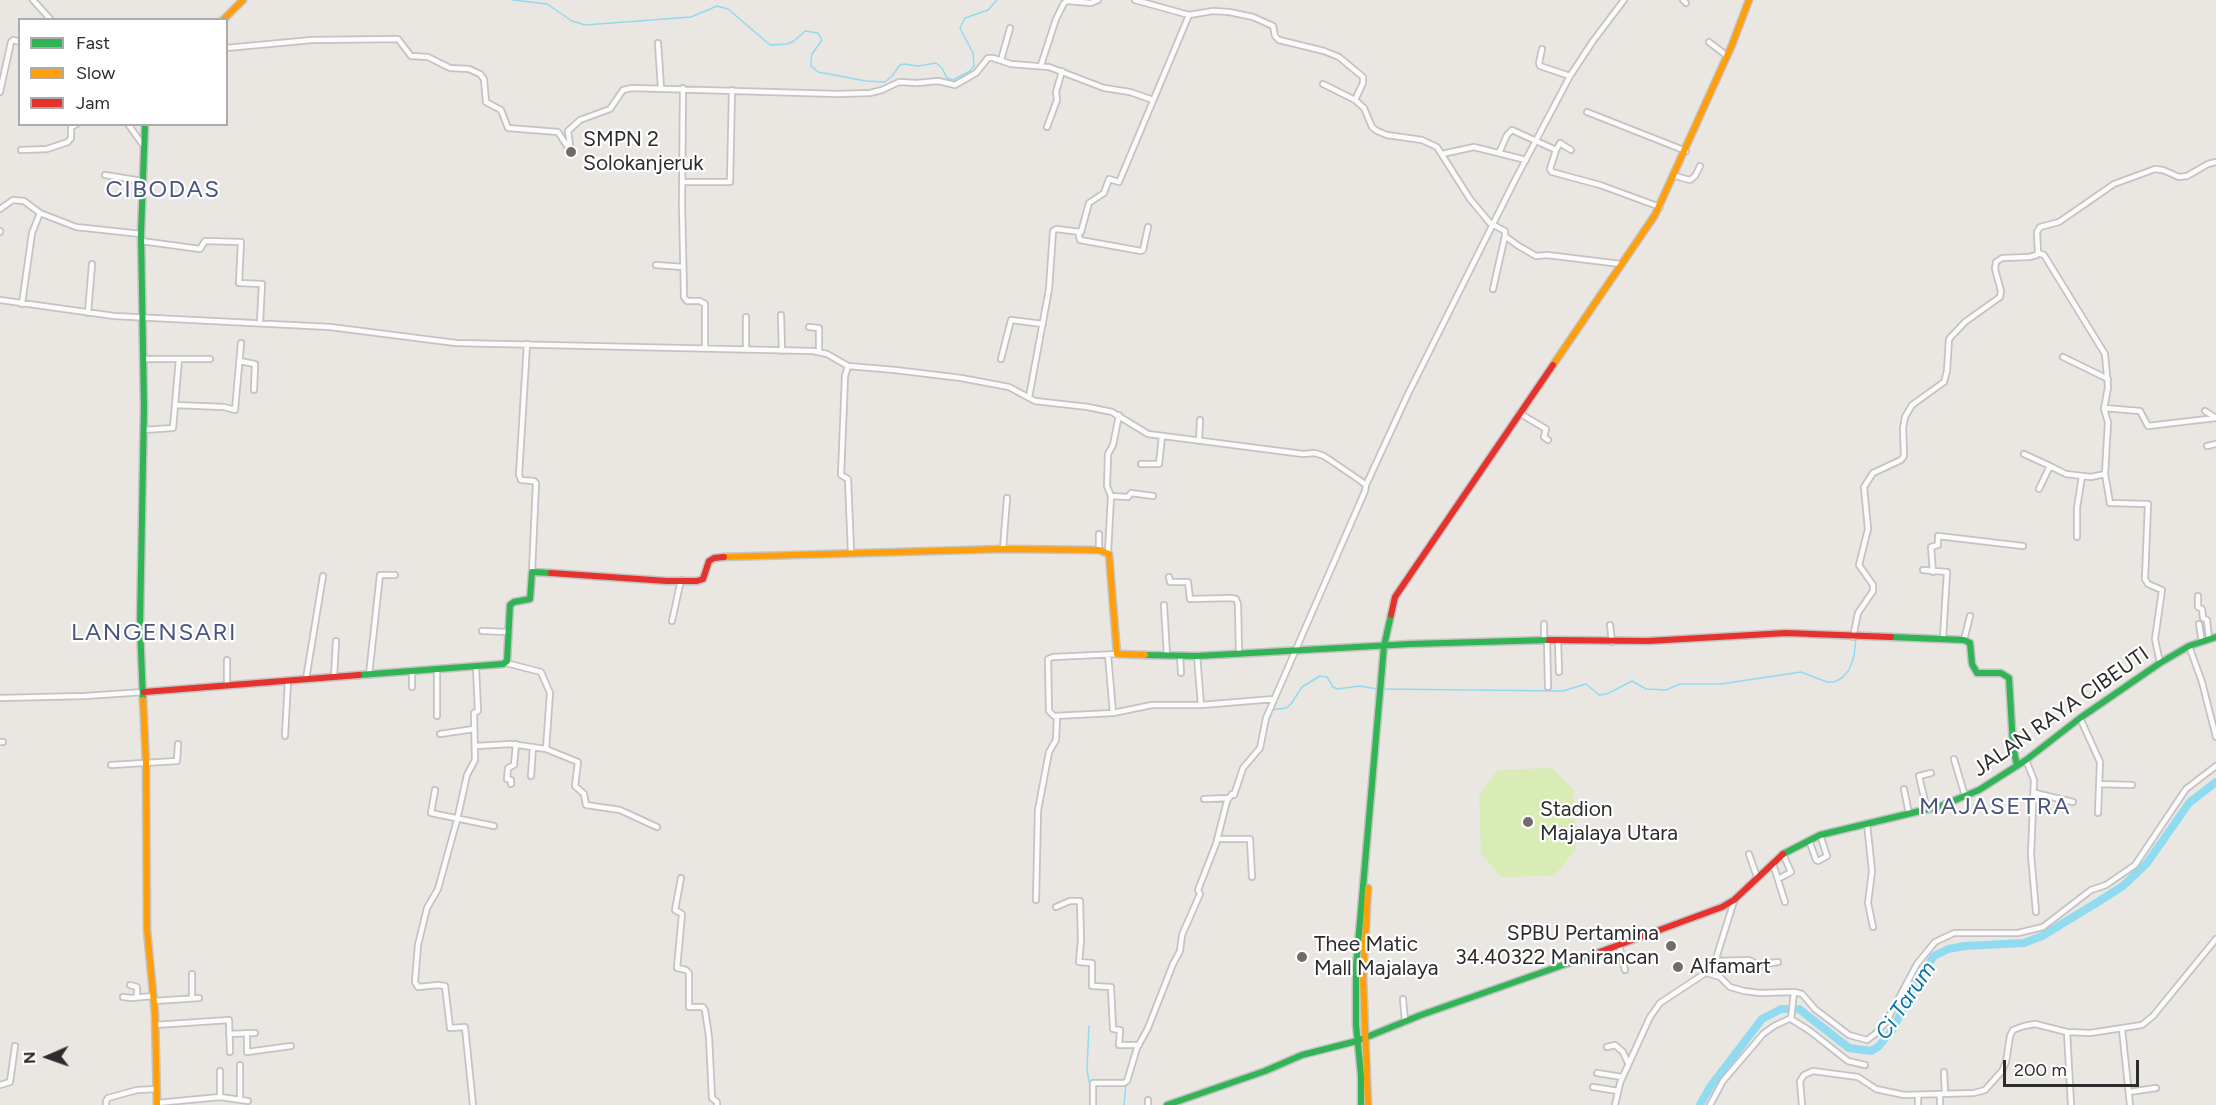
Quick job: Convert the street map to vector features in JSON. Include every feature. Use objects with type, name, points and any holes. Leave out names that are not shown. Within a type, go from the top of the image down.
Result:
[{"type":"main road","points":[[225,18],[243,0]]},
{"type":"main road","points":[[1368,1105],[1363,978],[1365,915],[1382,712],[1384,646],[1390,615],[1399,589],[1660,207],[1727,56],[1749,0]]},
{"type":"main road","points":[[145,126],[141,234],[143,430],[140,626],[146,763],[147,930],[154,998],[157,1104]]},
{"type":"main road","points":[[144,692],[506,663],[510,605],[530,599],[532,572],[697,581],[702,580],[709,561],[714,558],[851,552],[1099,550],[1108,552],[1113,581],[1117,654],[1197,656],[1297,649],[1545,640],[1612,642],[1786,633],[1965,640],[1970,644],[1972,664],[1977,673],[2001,673],[2009,678],[2013,746],[2017,766]]},
{"type":"main road","name":"JALAN RAYA CIBEUTI","points":[[1734,900],[1783,854],[1820,835],[1927,810],[1965,796],[2026,760],[2080,718],[2160,663],[2189,646],[2212,638]]},
{"type":"main road","points":[[1361,1105],[1361,1075],[1356,1041],[1356,967],[1378,699],[1382,679]]},
{"type":"main road","points":[[1167,1105],[1265,1071],[1302,1055],[1365,1038],[1658,932],[1734,900]]},
{"type":"street","points":[[33,0],[49,18]]},
{"type":"street","points":[[1041,65],[1056,19],[1064,3],[1067,1],[1091,3],[1098,0]]},
{"type":"street","points":[[1135,0],[1189,15],[1213,11],[1229,12],[1253,17],[1273,26],[1275,36],[1279,40],[1316,48],[1339,57],[1364,79],[1355,100]]},
{"type":"street","points":[[1093,1105],[1092,1084],[1125,1083],[1138,1045],[1148,1028],[1180,951],[1182,935],[1200,894],[1198,890],[1221,839],[1229,798],[1235,792],[1243,768],[1260,748],[1266,718],[1366,485],[1408,394],[1570,76],[1624,0]]},
{"type":"street","points":[[1029,397],[1049,289],[1053,234],[1056,229],[1078,232],[1082,230],[1089,204],[1104,193],[1109,179],[1119,181],[1189,15]]},
{"type":"street","points":[[1001,60],[1011,28]]},
{"type":"street","points":[[228,48],[312,40],[398,39],[411,56],[428,57],[450,69],[469,69],[480,74],[484,79],[486,102],[501,110],[508,128],[558,132],[571,152],[568,131],[580,120],[610,109],[623,90],[627,88],[855,94],[876,92],[898,82],[938,81],[955,85],[976,73],[988,58],[1011,64],[1041,65],[1104,87],[1130,92],[1153,100]]},
{"type":"street","points":[[0,92],[11,42],[18,41]]},
{"type":"street","points":[[1709,42],[1727,56]]},
{"type":"street","points":[[658,43],[661,88]]},
{"type":"street","points":[[1542,49],[1540,66],[1570,76]]},
{"type":"street","points":[[1047,127],[1057,100],[1056,92],[1062,71]]},
{"type":"street","points":[[1323,84],[1355,100],[1364,108],[1370,123],[1377,131],[1391,136],[1422,140],[1437,147],[1470,199],[1490,223],[1505,231],[1492,289]]},
{"type":"street","points":[[683,88],[685,299],[705,304],[705,348]]},
{"type":"street","points":[[683,182],[730,182],[732,90]]},
{"type":"street","points":[[1587,112],[1686,151]]},
{"type":"street","points":[[21,150],[47,149],[68,142],[71,138],[70,127],[73,126]]},
{"type":"street","points":[[129,126],[143,145]]},
{"type":"street","points":[[1499,153],[1510,130],[1556,150]]},
{"type":"street","points":[[1571,150],[1560,143],[1550,169],[1660,207]]},
{"type":"street","points":[[1442,154],[1474,147],[1526,160]]},
{"type":"street","points":[[2038,253],[2037,232],[2040,227],[2060,222],[2114,184],[2155,169],[2182,177],[2216,162]]},
{"type":"street","points":[[1674,177],[1690,180],[1700,166]]},
{"type":"street","points":[[105,175],[142,181]]},
{"type":"street","points":[[0,209],[15,200],[26,201],[40,213],[76,227],[141,234]]},
{"type":"street","points":[[22,304],[32,233],[40,213]]},
{"type":"street","points":[[1078,232],[1080,240],[1141,251],[1148,227]]},
{"type":"street","points":[[1505,236],[1536,256],[1547,255],[1621,264]]},
{"type":"street","points":[[141,241],[200,249],[205,241],[241,242],[239,284],[262,284],[260,322]]},
{"type":"street","points":[[1856,636],[1858,613],[1873,591],[1873,585],[1859,565],[1868,534],[1863,492],[1866,482],[1873,473],[1901,460],[1904,456],[1905,417],[1912,405],[1944,382],[1949,339],[1965,322],[2000,297],[1996,262],[2002,258],[2029,257],[2038,253],[2044,255],[2104,352],[2108,391],[2104,408],[2108,423],[2105,474],[2110,503],[2145,503],[2148,505],[2145,579],[2148,584],[2162,590],[2155,639],[2160,663]]},
{"type":"street","points":[[88,313],[92,264]]},
{"type":"street","points":[[656,265],[683,267]]},
{"type":"street","points":[[0,300],[88,313],[143,318],[330,327],[456,343],[819,352],[848,366],[895,369],[1009,387],[1035,401],[1088,407],[1119,415],[1142,431],[1162,436],[1303,454],[1315,453],[1324,456],[1366,485]]},
{"type":"street","points":[[781,315],[782,351]]},
{"type":"street","points":[[746,317],[746,349]]},
{"type":"street","points":[[1001,359],[1011,320],[1043,324]]},
{"type":"street","points":[[809,327],[819,328],[819,352]]},
{"type":"street","points":[[175,405],[224,407],[235,410],[241,343]]},
{"type":"street","points":[[527,344],[519,475],[521,480],[534,480],[536,483],[532,572]]},
{"type":"street","points":[[2063,357],[2107,378]]},
{"type":"street","points":[[143,359],[210,359]]},
{"type":"street","points":[[143,430],[172,430],[179,359]]},
{"type":"street","points":[[239,361],[255,363],[254,390]]},
{"type":"street","points":[[848,366],[845,374],[841,476],[848,479],[851,552]]},
{"type":"street","points":[[2104,408],[2140,411],[2145,423],[2150,426],[2216,418],[2205,411]]},
{"type":"street","points":[[1519,413],[1546,429],[1544,437],[1548,440]]},
{"type":"street","points":[[1108,552],[1111,496],[1107,486],[1108,454],[1113,445],[1119,415]]},
{"type":"street","points":[[1199,441],[1200,420]]},
{"type":"street","points":[[1141,464],[1159,464],[1162,436]]},
{"type":"street","points":[[2207,447],[2216,444]]},
{"type":"street","points":[[2024,454],[2066,474],[2082,476],[2105,474]]},
{"type":"street","points":[[2039,489],[2050,466]]},
{"type":"street","points":[[2077,537],[2077,508],[2082,476]]},
{"type":"street","points":[[1111,496],[1128,497],[1131,493],[1153,496]]},
{"type":"street","points":[[1003,549],[1007,498]]},
{"type":"street","points":[[1099,534],[1099,550]]},
{"type":"street","points":[[1933,572],[1931,547],[1938,545],[1939,536],[2023,546]]},
{"type":"street","points":[[1923,570],[1947,572],[1942,638]]},
{"type":"street","points":[[369,675],[380,575],[395,575]]},
{"type":"street","points":[[306,680],[323,576]]},
{"type":"street","points":[[1169,577],[1170,582],[1189,582],[1191,599],[1236,599],[1239,653]]},
{"type":"street","points":[[672,621],[681,580]]},
{"type":"street","points":[[2198,596],[2198,607],[2202,609],[2203,618],[2207,620],[2212,638]]},
{"type":"street","points":[[1164,605],[1167,656]]},
{"type":"street","points":[[1965,640],[1970,616]]},
{"type":"street","points":[[1544,624],[1548,687]]},
{"type":"street","points":[[2199,624],[2202,642]]},
{"type":"street","points":[[1610,626],[1612,642]]},
{"type":"street","points":[[482,631],[508,632]]},
{"type":"street","points":[[334,676],[336,641]]},
{"type":"street","points":[[1558,641],[1559,672]]},
{"type":"street","points":[[2189,646],[2202,682],[2216,737]]},
{"type":"street","points":[[1117,654],[1048,659],[1050,711],[1054,716],[1113,713],[1146,706],[1201,705],[1274,699]]},
{"type":"street","points":[[1108,655],[1113,713]]},
{"type":"street","points":[[1180,656],[1181,673]]},
{"type":"street","points":[[1197,656],[1201,705]]},
{"type":"street","points":[[227,660],[227,686]]},
{"type":"street","points":[[506,663],[526,670],[540,671],[543,675],[550,693],[546,748]]},
{"type":"street","points":[[473,1105],[465,1027],[450,1028],[446,986],[418,987],[415,982],[418,945],[427,908],[438,889],[458,820],[467,775],[475,760],[474,713],[478,711],[476,667]]},
{"type":"street","points":[[437,669],[437,716]]},
{"type":"street","points":[[412,672],[412,687]]},
{"type":"street","points":[[285,736],[288,680]]},
{"type":"street","points":[[0,698],[144,692]]},
{"type":"street","points":[[1036,900],[1038,810],[1049,752],[1054,746],[1057,734],[1057,716]]},
{"type":"street","points":[[2080,718],[2099,757],[2098,813]]},
{"type":"street","points":[[440,734],[474,729]]},
{"type":"street","points":[[111,765],[177,761],[178,744]]},
{"type":"street","points":[[476,746],[516,744],[546,748],[578,762],[575,784],[576,788],[584,794],[586,805],[620,810],[657,827]]},
{"type":"street","points":[[511,784],[512,780],[507,779],[508,768],[514,765],[516,744]]},
{"type":"street","points":[[531,776],[533,747]]},
{"type":"street","points":[[1954,759],[1965,796]]},
{"type":"street","points":[[2026,760],[2034,780],[2035,794],[2031,855],[2036,912]]},
{"type":"street","points":[[1707,973],[1720,977],[1730,987],[1744,991],[1802,994],[1815,1009],[1849,1035],[1867,1040],[1875,1035],[1886,1022],[1917,964],[1935,942],[1954,933],[2018,933],[2043,927],[2091,890],[2106,885],[2135,865],[2186,789],[2216,766]]},
{"type":"street","points":[[1927,810],[1919,776],[1931,773]]},
{"type":"street","points":[[2100,784],[2132,785]]},
{"type":"street","points":[[1904,789],[1909,814]]},
{"type":"street","points":[[435,790],[431,812],[458,820],[494,826]]},
{"type":"street","points":[[2035,794],[2073,802]]},
{"type":"street","points":[[1204,799],[1229,798]]},
{"type":"street","points":[[1867,823],[1872,871],[1868,903],[1873,927]]},
{"type":"street","points":[[1809,840],[1818,861],[1827,856],[1820,835]]},
{"type":"street","points":[[1221,839],[1250,838],[1252,877]]},
{"type":"street","points":[[1749,854],[1757,877]]},
{"type":"street","points":[[1778,879],[1791,872],[1783,854]]},
{"type":"street","points":[[1773,864],[1785,903]]},
{"type":"street","points":[[681,878],[675,910],[682,913],[677,968],[689,973],[689,1006],[703,1007],[705,1010],[709,1037],[712,1098],[717,1105]]},
{"type":"street","points":[[1615,1105],[1628,1063],[1650,1017],[1660,1003],[1713,968],[1734,900]]},
{"type":"street","points":[[1056,907],[1070,901],[1080,902],[1081,940],[1078,961],[1092,964],[1092,986],[1111,987],[1113,1029],[1120,1030],[1119,1045],[1138,1045]]},
{"type":"street","points":[[1802,1105],[1800,1081],[1804,1075],[1813,1071],[1858,1077],[1876,1089],[1886,1092],[1918,1095],[1974,1093],[1985,1090],[2004,1066],[2013,1030],[2035,1024],[2067,1032],[2090,1033],[2142,1025],[2148,1022],[2216,939]]},
{"type":"street","points":[[1619,945],[1625,970]]},
{"type":"street","points":[[1716,961],[1749,960],[1759,964],[1778,962]]},
{"type":"street","points":[[123,997],[196,998],[192,974]]},
{"type":"street","points":[[130,985],[137,987],[137,997]]},
{"type":"street","points":[[1791,1018],[1794,993]]},
{"type":"street","points":[[1403,999],[1405,1022]]},
{"type":"street","points":[[1791,1018],[1848,1061],[1865,1065]]},
{"type":"street","points":[[1710,1105],[1723,1081],[1763,1034],[1791,1018]]},
{"type":"street","points":[[155,1025],[229,1020],[230,1052]]},
{"type":"street","points":[[2122,1029],[2130,1105]]},
{"type":"street","points":[[2067,1032],[2071,1105]]},
{"type":"street","points":[[247,1033],[247,1052],[291,1046]]},
{"type":"street","points":[[229,1034],[255,1033]]},
{"type":"street","points":[[1607,1047],[1615,1045],[1624,1054],[1628,1063]]},
{"type":"street","points":[[0,1085],[10,1082],[15,1046]]},
{"type":"street","points":[[240,1065],[240,1099]]},
{"type":"street","points":[[220,1071],[220,1097]]},
{"type":"street","points":[[1940,1105],[1944,1072]]},
{"type":"street","points":[[1597,1073],[1622,1077]]},
{"type":"street","points":[[1593,1087],[1618,1091]]},
{"type":"street","points":[[2129,1092],[2156,1088]]},
{"type":"street","points":[[106,1105],[108,1098],[136,1090],[157,1089]]},
{"type":"street","points":[[1918,1095],[1918,1105]]},
{"type":"street","points":[[157,1104],[220,1097],[248,1101]]},
{"type":"green space","name":"Stadion Majalaya Utara","points":[[1551,768],[1574,790],[1576,849],[1554,876],[1501,877],[1481,854],[1479,794],[1498,770]]},
{"type":"waterway","points":[[513,0],[547,4],[572,21],[585,25],[691,17],[717,6],[728,9],[770,45],[787,44],[805,31],[818,33],[822,40],[812,54],[811,60],[811,66],[818,72],[866,81],[885,82],[900,65],[904,64],[918,66],[936,63],[942,68],[947,78],[953,80],[970,71],[974,66],[973,53],[960,28],[965,18],[988,10],[997,0]]},
{"type":"waterway","points":[[2206,168],[2216,165]]},
{"type":"waterway","points":[[2176,178],[2188,177]]},
{"type":"waterway","points":[[2062,223],[2085,206]]},
{"type":"waterway","points":[[2040,240],[2040,253]]},
{"type":"waterway","points":[[1982,313],[1993,305]]},
{"type":"waterway","points":[[1915,405],[1940,388]]},
{"type":"waterway","points":[[1871,480],[1878,473]]},
{"type":"waterway","points":[[1382,689],[1563,691],[1586,684],[1599,695],[1607,694],[1632,681],[1646,689],[1666,690],[1680,684],[1721,684],[1801,672],[1827,682],[1834,682],[1842,678],[1849,670],[1854,656],[1856,638]]},
{"type":"waterway","points":[[1271,710],[1286,708],[1302,687],[1320,676],[1327,677],[1337,689],[1360,686],[1377,689]]},
{"type":"waterway","name":"Ci Tarum","points":[[1700,1105],[1710,1087],[1762,1019],[1781,1009],[1799,1009],[1849,1048],[1871,1051],[1878,1047],[1893,1029],[1914,986],[1934,956],[1948,949],[1965,946],[2024,943],[2042,936],[2093,905],[2123,886],[2147,863],[2189,803],[2216,782]]},
{"type":"waterway","points":[[1211,862],[1220,842]]},
{"type":"waterway","points":[[1089,1026],[1087,1069],[1089,1082],[1092,1082]]},
{"type":"waterway","points":[[1124,1105],[1126,1084]]},
{"type":"traffic: fast","points":[[143,700],[140,626],[144,407],[141,234],[145,126]]},
{"type":"traffic: fast","points":[[359,675],[503,664],[507,661],[510,605],[530,599],[532,572],[551,573]]},
{"type":"traffic: fast","points":[[1361,1105],[1361,1075],[1356,1025],[1356,967],[1384,646],[1391,615]]},
{"type":"traffic: fast","points":[[1891,637],[1964,640],[1970,643],[1972,664],[1977,673],[2001,673],[2009,678],[2013,746],[2017,766]]},
{"type":"traffic: fast","points":[[1783,854],[1820,835],[1941,806],[1979,790],[2026,760],[2080,718],[2160,663],[2189,646],[2216,637]]},
{"type":"traffic: fast","points":[[1145,655],[1197,656],[1410,644],[1549,640]]},
{"type":"traffic: fast","points":[[1167,1105],[1265,1071],[1302,1055],[1357,1041],[1421,1015],[1597,953]]},
{"type":"traffic: slow","points":[[225,18],[243,0]]},
{"type":"traffic: slow","points":[[1553,365],[1655,215],[1732,45],[1749,0]]},
{"type":"traffic: slow","points":[[724,557],[1003,549],[1099,550],[1109,554],[1117,654],[1145,655]]},
{"type":"traffic: slow","points":[[143,700],[146,763],[147,930],[155,1014],[157,1105]]},
{"type":"traffic: slow","points":[[1368,888],[1363,978],[1368,1105]]},
{"type":"traffic: jam","points":[[1391,615],[1395,597],[1553,365]]},
{"type":"traffic: jam","points":[[551,573],[697,581],[703,579],[709,561],[724,557]]},
{"type":"traffic: jam","points":[[1549,640],[1648,641],[1786,633],[1891,637]]},
{"type":"traffic: jam","points":[[144,692],[359,675]]},
{"type":"traffic: jam","points":[[1597,953],[1722,907],[1734,900],[1783,854]]},
{"type":"place","name":"SMPN 2 Solokanjeruk","points":[[571,152]]},
{"type":"place","name":"Stadion Majalaya Utara","points":[[1528,822]]},
{"type":"place","name":"SPBU Pertamina 34.40322 Manirancan","points":[[1671,946]]},
{"type":"place","name":"Thee Matic Mall Majalaya","points":[[1302,957]]},
{"type":"place","name":"Alfamart","points":[[1678,967]]},
{"type":"district","name":"CIBODAS","points":[[163,190]]},
{"type":"district","name":"LANGENSARI","points":[[154,633]]},
{"type":"district","name":"MAJASETRA","points":[[1995,807]]}]
